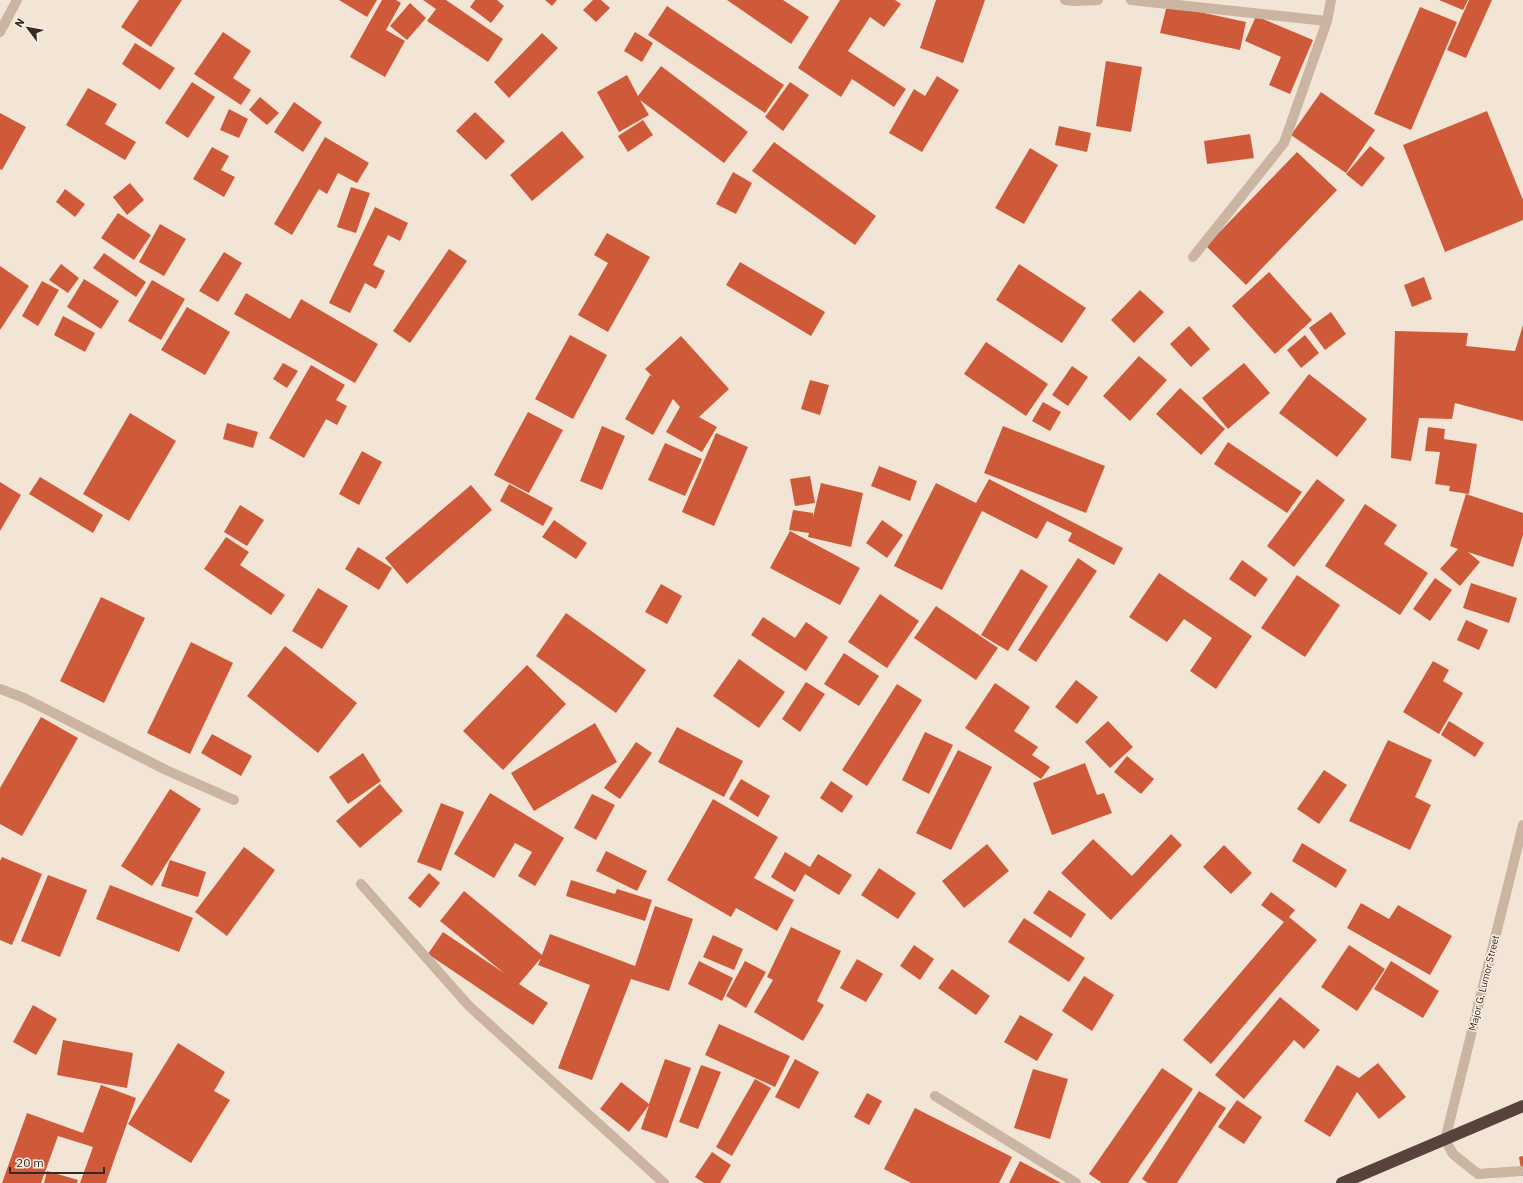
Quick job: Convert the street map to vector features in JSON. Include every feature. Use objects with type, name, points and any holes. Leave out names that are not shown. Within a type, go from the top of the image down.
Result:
[{"type":"highway","points":[[1345,1182],[1523,1106]]},
{"type":"street","points":[[0,32],[17,0]]},
{"type":"street","points":[[1065,0],[1098,0]]},
{"type":"street","points":[[1132,0],[1327,21]]},
{"type":"street","points":[[1193,257],[1284,143],[1327,21],[1331,0]]},
{"type":"street","points":[[0,690],[24,698],[166,770],[234,800]]},
{"type":"street","name":"Major G. Lumor Street","points":[[1445,1140],[1523,825]]},
{"type":"street","points":[[361,884],[469,1006],[664,1183]]},
{"type":"street","points":[[935,1096],[1076,1183]]},
{"type":"street","points":[[1445,1140],[1453,1154],[1478,1174],[1521,1171]]},
{"type":"building","points":[[139,0],[182,0],[151,47],[121,27]]},
{"type":"building","points":[[339,0],[377,0],[367,17]]},
{"type":"building","points":[[382,0],[396,0],[401,3],[386,30],[405,41],[385,77],[350,57]]},
{"type":"building","points":[[423,0],[446,0],[503,39],[488,62],[427,21],[436,9]]},
{"type":"building","points":[[475,0],[497,0],[504,6],[491,23],[470,7]]},
{"type":"building","points":[[545,0],[557,0],[552,6]]},
{"type":"building","points":[[593,0],[601,0],[610,8],[596,22],[583,10]]},
{"type":"building","points":[[727,0],[783,0],[809,17],[791,44]]},
{"type":"building","points":[[840,0],[895,0],[901,4],[884,27],[870,17],[848,51],[906,89],[894,107],[852,79],[841,97],[798,68]]},
{"type":"building","points":[[936,0],[985,0],[963,63],[920,48]]},
{"type":"building","points":[[1439,0],[1468,0],[1463,10]]},
{"type":"building","points":[[1469,0],[1492,0],[1466,58],[1447,50]]},
{"type":"building","points":[[410,3],[426,18],[407,40],[390,26]]},
{"type":"building","points":[[1167,5],[1246,22],[1240,50],[1160,33]]},
{"type":"building","points":[[667,6],[784,85],[765,113],[648,35]]},
{"type":"building","points":[[1420,7],[1457,22],[1411,130],[1374,114]]},
{"type":"building","points":[[1256,16],[1313,40],[1290,94],[1269,85],[1281,57],[1245,41]]},
{"type":"building","points":[[223,32],[251,51],[233,78],[251,90],[241,105],[194,74]]},
{"type":"building","points":[[635,32],[653,43],[642,62],[624,51]]},
{"type":"building","points":[[542,33],[558,48],[509,98],[494,82]]},
{"type":"building","points":[[135,43],[175,68],[160,90],[122,64]]},
{"type":"building","points":[[1106,61],[1142,67],[1131,132],[1096,126]]},
{"type":"building","points":[[661,66],[748,132],[724,163],[640,100],[649,115],[619,132],[597,92],[627,75],[638,96]]},
{"type":"building","points":[[937,76],[959,90],[922,152],[889,133],[914,89],[925,96]]},
{"type":"building","points":[[192,82],[215,97],[188,138],[165,123]]},
{"type":"building","points":[[790,82],[809,95],[783,131],[765,117]]},
{"type":"building","points":[[88,88],[117,104],[105,124],[136,142],[125,160],[66,125]]},
{"type":"building","points":[[1321,92],[1375,130],[1346,173],[1291,135]]},
{"type":"building","points":[[260,97],[279,113],[267,125],[249,110]]},
{"type":"building","points":[[294,102],[322,122],[303,152],[274,132]]},
{"type":"building","points":[[229,109],[248,119],[239,138],[220,130]]},
{"type":"building","points":[[1487,111],[1523,200],[1523,220],[1445,252],[1403,145]]},
{"type":"building","points":[[475,112],[505,141],[486,160],[456,131]]},
{"type":"building","points":[[0,113],[26,127],[2,170],[0,169]]},
{"type":"building","points":[[643,120],[653,135],[628,152],[618,136]]},
{"type":"building","points":[[1059,126],[1091,133],[1087,152],[1055,145]]},
{"type":"building","points":[[562,131],[584,157],[532,201],[510,175]]},
{"type":"building","points":[[1250,134],[1254,158],[1207,164],[1204,141]]},
{"type":"building","points":[[325,137],[369,163],[357,183],[338,173],[327,194],[319,189],[292,235],[274,224]]},
{"type":"building","points":[[774,142],[876,216],[855,245],[752,171]]},
{"type":"building","points":[[1370,146],[1385,158],[1362,187],[1346,174]]},
{"type":"building","points":[[212,147],[229,156],[221,170],[235,177],[224,197],[193,179]]},
{"type":"building","points":[[1030,148],[1058,165],[1024,224],[995,208]]},
{"type":"building","points":[[1297,152],[1337,190],[1246,285],[1206,246]]},
{"type":"building","points":[[733,172],[752,183],[736,214],[716,204]]},
{"type":"building","points":[[130,183],[144,200],[127,215],[113,197]]},
{"type":"building","points":[[351,187],[370,193],[356,233],[337,227]]},
{"type":"building","points":[[65,189],[85,204],[75,217],[56,202]]},
{"type":"building","points":[[375,207],[408,223],[400,241],[388,235],[373,265],[385,271],[376,289],[365,283],[350,313],[329,303]]},
{"type":"building","points":[[118,213],[151,235],[134,260],[101,238]]},
{"type":"building","points":[[160,224],[186,239],[164,276],[139,262]]},
{"type":"building","points":[[607,233],[650,257],[608,332],[578,315],[608,263],[594,255]]},
{"type":"building","points":[[449,249],[467,261],[410,343],[393,331]]},
{"type":"building","points":[[224,252],[242,263],[218,302],[199,291]]},
{"type":"building","points":[[104,253],[146,282],[136,297],[93,268]]},
{"type":"building","points":[[740,262],[825,312],[811,336],[726,285]]},
{"type":"building","points":[[61,264],[79,278],[68,293],[49,280]]},
{"type":"building","points":[[1019,264],[1086,308],[1062,343],[996,300]]},
{"type":"building","points":[[0,266],[29,286],[0,330]]},
{"type":"building","points":[[1269,272],[1312,320],[1275,354],[1232,306]]},
{"type":"building","points":[[1424,277],[1432,299],[1412,307],[1404,285]]},
{"type":"building","points":[[84,279],[119,301],[101,329],[67,307]]},
{"type":"building","points":[[152,280],[185,299],[161,340],[128,321]]},
{"type":"building","points":[[42,281],[59,290],[38,326],[22,316]]},
{"type":"building","points":[[1140,290],[1164,312],[1134,343],[1111,320]]},
{"type":"building","points":[[246,293],[290,319],[301,299],[378,344],[355,383],[234,314]]},
{"type":"building","points":[[187,307],[230,332],[205,375],[161,350]]},
{"type":"building","points":[[1331,312],[1346,334],[1325,350],[1309,328]]},
{"type":"building","points":[[63,316],[95,333],[85,352],[54,335]]},
{"type":"building","points":[[1523,325],[1523,421],[1455,403],[1452,419],[1419,418],[1411,461],[1391,458],[1395,331],[1468,333],[1466,346],[1515,351]]},
{"type":"building","points":[[1189,326],[1210,349],[1191,367],[1170,344]]},
{"type":"building","points":[[570,335],[607,355],[573,419],[535,399]]},
{"type":"building","points":[[1305,335],[1319,353],[1301,368],[1287,350]]},
{"type":"building","points":[[681,336],[729,389],[699,417],[717,427],[702,452],[666,432],[680,407],[673,399],[653,435],[625,419],[650,375],[653,377],[645,369]]},
{"type":"building","points":[[986,342],[1048,384],[1026,416],[964,374]]},
{"type":"building","points":[[1139,356],[1167,380],[1130,421],[1103,396]]},
{"type":"building","points":[[283,363],[298,371],[287,388],[273,379]]},
{"type":"building","points":[[1244,363],[1270,393],[1228,429],[1202,398]]},
{"type":"building","points":[[311,365],[345,385],[336,400],[347,406],[337,425],[326,419],[304,458],[269,438]]},
{"type":"building","points":[[1072,366],[1088,377],[1068,406],[1052,395]]},
{"type":"building","points":[[1309,374],[1367,419],[1337,457],[1279,413]]},
{"type":"building","points":[[810,380],[829,385],[820,415],[801,409]]},
{"type":"building","points":[[1180,388],[1225,429],[1201,455],[1156,414]]},
{"type":"building","points":[[1043,402],[1061,412],[1050,431],[1032,421]]},
{"type":"building","points":[[528,412],[563,430],[529,493],[494,475]]},
{"type":"building","points":[[130,413],[176,441],[129,521],[83,494]]},
{"type":"building","points":[[227,423],[258,432],[253,448],[223,439]]},
{"type":"building","points":[[602,426],[625,436],[602,490],[580,481]]},
{"type":"building","points":[[1003,426],[1105,466],[1086,513],[984,473]]},
{"type":"building","points":[[1428,427],[1445,429],[1444,439],[1477,444],[1469,494],[1449,491],[1450,486],[1435,484],[1440,452],[1425,451]]},
{"type":"building","points":[[716,433],[748,447],[714,526],[682,512]]},
{"type":"building","points":[[1228,442],[1302,492],[1287,513],[1214,464]]},
{"type":"building","points":[[665,443],[702,459],[685,496],[648,480]]},
{"type":"building","points":[[362,451],[382,462],[359,505],[339,494]]},
{"type":"building","points":[[879,466],[917,481],[910,501],[871,486]]},
{"type":"building","points":[[810,476],[815,503],[795,506],[790,479]]},
{"type":"building","points":[[40,477],[103,515],[93,533],[29,494]]},
{"type":"building","points":[[989,479],[1123,548],[1114,565],[1068,541],[1072,533],[1047,521],[1037,539],[982,511],[942,590],[894,566],[936,483],[976,503]]},
{"type":"building","points":[[1317,479],[1345,500],[1294,567],[1267,546]]},
{"type":"building","points":[[0,482],[21,495],[0,531]]},
{"type":"building","points":[[821,483],[863,493],[851,547],[808,537],[809,533],[789,530],[793,510],[813,513],[813,517]]},
{"type":"building","points":[[509,484],[553,508],[543,526],[500,501]]},
{"type":"building","points":[[471,485],[492,510],[407,584],[385,558]]},
{"type":"building","points":[[1466,494],[1523,513],[1523,535],[1513,567],[1468,552],[1480,562],[1460,586],[1440,569],[1458,549],[1450,546]]},
{"type":"building","points":[[1365,504],[1397,525],[1384,544],[1428,573],[1400,615],[1325,566]]},
{"type":"building","points":[[240,505],[264,520],[247,546],[224,532]]},
{"type":"building","points":[[554,520],[587,543],[576,559],[542,537]]},
{"type":"building","points":[[882,520],[903,535],[887,558],[866,543]]},
{"type":"building","points":[[790,531],[860,568],[840,605],[770,568]]},
{"type":"building","points":[[226,537],[249,552],[240,565],[285,595],[271,615],[204,569]]},
{"type":"building","points":[[358,547],[392,568],[379,590],[345,569]]},
{"type":"building","points":[[1078,558],[1097,571],[1036,662],[1018,650]]},
{"type":"building","points":[[1242,560],[1268,579],[1255,597],[1229,579]]},
{"type":"building","points":[[1021,569],[1048,586],[1008,651],[981,635]]},
{"type":"building","points":[[1159,573],[1252,636],[1216,689],[1190,671],[1212,638],[1184,619],[1167,642],[1129,617]]},
{"type":"building","points":[[1297,575],[1340,605],[1305,657],[1261,628]]},
{"type":"building","points":[[1435,578],[1452,590],[1430,621],[1413,609]]},
{"type":"building","points":[[1471,583],[1517,598],[1509,623],[1463,608]]},
{"type":"building","points":[[661,584],[682,596],[667,624],[645,612]]},
{"type":"building","points":[[318,588],[348,606],[322,649],[292,631]]},
{"type":"building","points":[[880,594],[919,621],[887,668],[848,642]]},
{"type":"building","points":[[101,597],[145,618],[104,703],[60,681]]},
{"type":"building","points":[[936,606],[998,648],[976,680],[914,638]]},
{"type":"building","points":[[566,613],[646,670],[616,713],[536,656]]},
{"type":"building","points":[[763,617],[795,638],[806,622],[828,637],[806,671],[751,635]]},
{"type":"building","points":[[1466,620],[1488,630],[1479,650],[1457,640]]},
{"type":"building","points":[[191,642],[233,663],[190,754],[147,733]]},
{"type":"building","points":[[285,646],[357,703],[318,753],[247,696]]},
{"type":"building","points":[[844,653],[879,676],[859,706],[824,684]]},
{"type":"building","points":[[739,659],[785,692],[759,728],[713,696]]},
{"type":"building","points":[[1433,661],[1449,670],[1443,681],[1463,693],[1439,734],[1403,712]]},
{"type":"building","points":[[527,665],[566,704],[503,770],[463,731]]},
{"type":"building","points":[[1076,680],[1098,697],[1077,724],[1055,707]]},
{"type":"building","points":[[806,682],[825,694],[800,732],[782,719]]},
{"type":"building","points":[[995,683],[1030,707],[1014,731],[1038,747],[1032,755],[1050,767],[1041,779],[965,728]]},
{"type":"building","points":[[897,684],[922,700],[867,786],[842,770]]},
{"type":"building","points":[[41,717],[78,738],[22,836],[0,824],[0,788]]},
{"type":"building","points":[[1108,721],[1133,747],[1110,768],[1085,742]]},
{"type":"building","points":[[1449,721],[1484,743],[1475,757],[1441,735]]},
{"type":"building","points":[[595,723],[617,762],[534,811],[511,773]]},
{"type":"building","points":[[677,727],[743,761],[724,797],[658,762]]},
{"type":"building","points":[[925,732],[953,745],[929,794],[902,780]]},
{"type":"building","points":[[212,734],[252,756],[241,776],[201,753]]},
{"type":"building","points":[[1388,740],[1432,760],[1415,797],[1431,805],[1410,850],[1349,821]]},
{"type":"building","points":[[636,742],[652,753],[620,799],[604,788]]},
{"type":"building","points":[[958,750],[992,767],[951,850],[916,833]]},
{"type":"building","points":[[363,753],[381,781],[348,804],[329,777]]},
{"type":"building","points":[[1127,756],[1154,779],[1141,794],[1114,772]]},
{"type":"building","points":[[1085,763],[1097,795],[1104,793],[1112,813],[1052,835],[1033,783]]},
{"type":"building","points":[[1324,770],[1347,785],[1319,824],[1297,809]]},
{"type":"building","points":[[741,779],[770,796],[758,817],[729,799]]},
{"type":"building","points":[[831,781],[853,796],[842,813],[820,798]]},
{"type":"building","points":[[380,784],[403,811],[360,848],[336,821]]},
{"type":"building","points":[[170,789],[201,809],[152,886],[121,866]]},
{"type":"building","points":[[490,793],[564,838],[535,886],[518,876],[532,852],[515,843],[494,878],[454,854]]},
{"type":"building","points":[[592,794],[615,805],[596,840],[574,828]]},
{"type":"building","points":[[713,799],[778,837],[754,878],[794,900],[777,931],[736,908],[731,917],[667,880]]},
{"type":"building","points":[[441,803],[464,812],[441,871],[417,862]]},
{"type":"building","points":[[1171,834],[1182,845],[1111,920],[1061,873],[1093,839],[1132,876]]},
{"type":"building","points":[[1302,843],[1347,870],[1336,888],[1292,861]]},
{"type":"building","points":[[987,844],[1009,871],[964,908],[942,881]]},
{"type":"building","points":[[1224,845],[1252,873],[1231,894],[1203,867]]},
{"type":"building","points":[[244,847],[275,870],[227,936],[195,912]]},
{"type":"building","points":[[606,851],[647,871],[637,891],[596,871]]},
{"type":"building","points":[[785,852],[810,867],[818,854],[852,875],[839,895],[805,874],[795,892],[771,877]]},
{"type":"building","points":[[2,857],[42,874],[12,945],[0,940],[0,861]]},
{"type":"building","points":[[170,860],[206,872],[198,897],[161,886]]},
{"type":"building","points":[[879,868],[916,893],[898,919],[861,895]]},
{"type":"building","points":[[429,873],[440,883],[420,908],[408,898]]},
{"type":"building","points":[[48,875],[87,890],[60,957],[21,941]]},
{"type":"building","points":[[571,880],[615,894],[617,889],[652,900],[645,921],[566,896]]},
{"type":"building","points":[[110,885],[193,918],[179,952],[96,919]]},
{"type":"building","points":[[1049,890],[1086,914],[1071,938],[1033,913]]},
{"type":"building","points":[[464,891],[542,955],[550,934],[635,966],[655,906],[693,919],[669,991],[631,979],[592,1080],[558,1068],[590,985],[538,965],[541,958],[519,984],[548,1003],[533,1025],[428,954],[443,932],[504,973],[440,921]]},
{"type":"building","points":[[1271,892],[1295,910],[1289,917],[1317,940],[1211,1064],[1183,1040],[1284,922],[1261,905]]},
{"type":"building","points":[[1361,903],[1389,919],[1398,905],[1452,936],[1430,975],[1347,928]]},
{"type":"building","points":[[1024,918],[1085,958],[1069,982],[1008,942]]},
{"type":"building","points":[[791,927],[841,951],[817,1001],[824,1005],[803,1041],[754,1012],[773,980],[767,977]]},
{"type":"building","points":[[713,935],[743,949],[734,970],[703,957]]},
{"type":"building","points":[[914,945],[934,959],[920,980],[900,966]]},
{"type":"building","points":[[1349,945],[1385,969],[1357,1011],[1321,987]]},
{"type":"building","points":[[857,959],[883,974],[866,1002],[840,988]]},
{"type":"building","points":[[699,961],[733,978],[722,1001],[688,984]]},
{"type":"building","points":[[745,961],[766,972],[746,1008],[726,996]]},
{"type":"building","points":[[1391,961],[1439,991],[1423,1018],[1374,989]]},
{"type":"building","points":[[952,969],[990,996],[976,1015],[938,988]]},
{"type":"building","points":[[1084,976],[1114,995],[1092,1031],[1062,1011]]},
{"type":"building","points":[[1280,997],[1320,1030],[1304,1049],[1294,1040],[1244,1099],[1215,1075]]},
{"type":"building","points":[[33,1005],[57,1019],[36,1055],[13,1042]]},
{"type":"building","points":[[1020,1015],[1053,1034],[1037,1061],[1004,1042]]},
{"type":"building","points":[[719,1024],[790,1056],[775,1087],[705,1055]]},
{"type":"building","points":[[63,1040],[133,1053],[127,1088],[57,1075]]},
{"type":"building","points":[[178,1043],[225,1072],[214,1091],[230,1100],[191,1163],[128,1124]]},
{"type":"building","points":[[665,1059],[691,1068],[667,1138],[641,1129],[649,1105],[629,1132],[600,1109],[621,1082],[649,1104]]},
{"type":"building","points":[[795,1059],[819,1072],[799,1109],[775,1097]]},
{"type":"building","points":[[1378,1063],[1406,1097],[1379,1119],[1357,1092],[1330,1137],[1304,1121],[1337,1065],[1359,1078]]},
{"type":"building","points":[[701,1065],[721,1072],[698,1129],[679,1122]]},
{"type":"building","points":[[1162,1068],[1193,1089],[1128,1183],[1102,1183],[1089,1174]]},
{"type":"building","points":[[1033,1069],[1068,1079],[1050,1139],[1014,1128]]},
{"type":"building","points":[[755,1079],[771,1088],[732,1156],[716,1147]]},
{"type":"building","points":[[101,1085],[136,1098],[106,1183],[80,1183],[93,1147],[58,1136],[41,1183],[2,1183],[27,1113],[83,1133]]},
{"type":"building","points":[[1199,1091],[1226,1108],[1177,1183],[1148,1183],[1142,1179]]},
{"type":"building","points":[[867,1093],[882,1101],[869,1125],[854,1117]]},
{"type":"building","points":[[1237,1100],[1262,1117],[1244,1144],[1218,1127]]},
{"type":"building","points":[[915,1108],[1012,1157],[999,1183],[911,1183],[884,1169]]},
{"type":"building","points":[[712,1152],[731,1165],[720,1183],[704,1183],[695,1177]]},
{"type":"building","points":[[1523,1156],[1523,1176],[1522,1176],[1519,1157]]},
{"type":"building","points":[[1020,1161],[1061,1183],[1009,1183]]},
{"type":"building","points":[[47,1171],[78,1180],[77,1183],[44,1183]]}]
